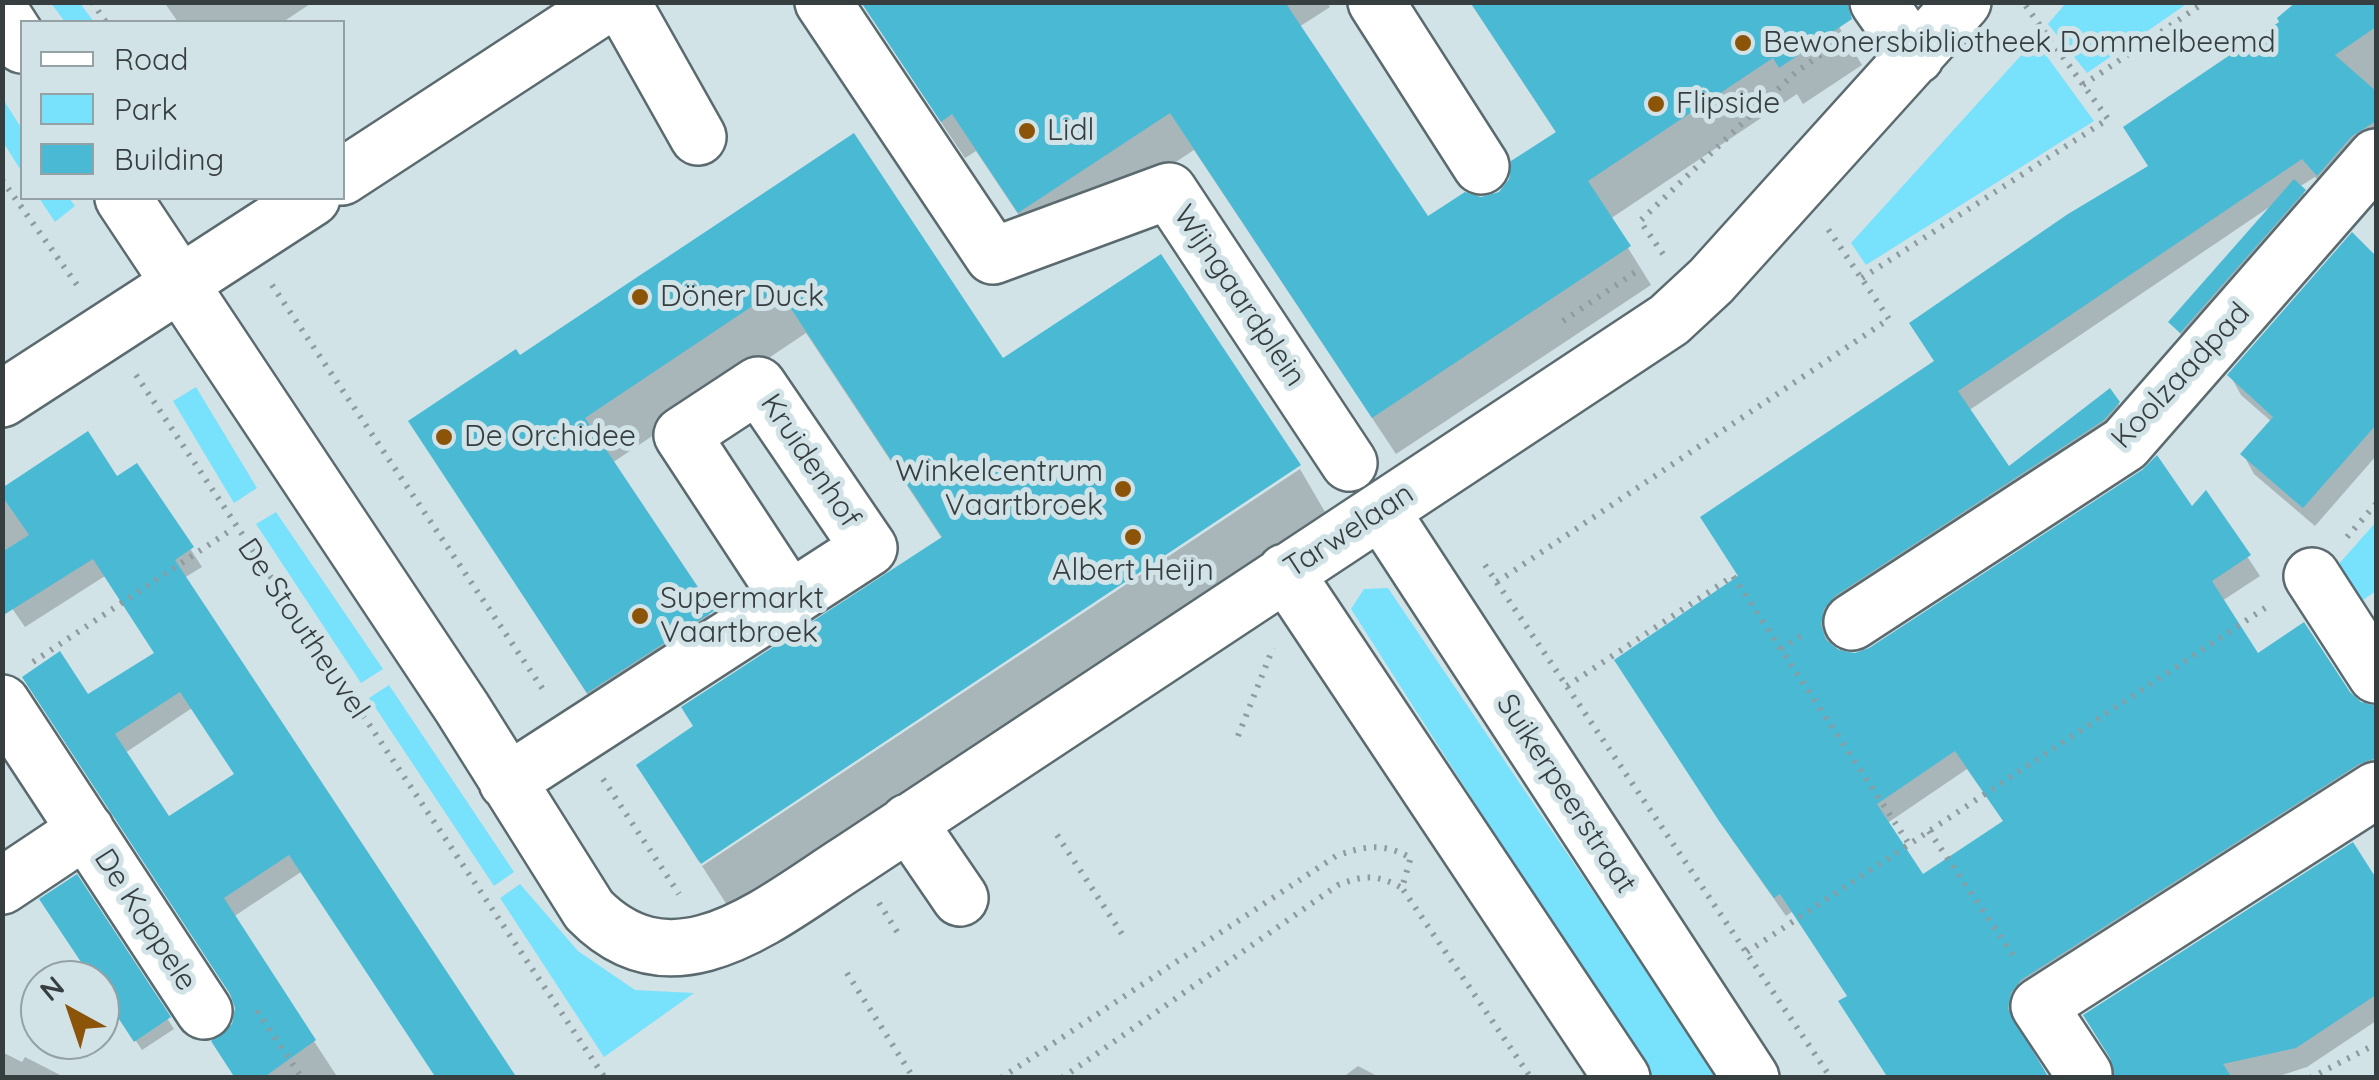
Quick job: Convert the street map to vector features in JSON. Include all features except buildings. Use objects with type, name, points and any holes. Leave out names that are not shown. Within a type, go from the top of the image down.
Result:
[{"type":"street","points":[[345,175],[610,2]]},
{"type":"street","points":[[622,2],[698,137]]},
{"type":"street","name":"Wijngaardplein","points":[[823,2],[994,256],[1169,191],[1349,463]]},
{"type":"street","points":[[1376,2],[1481,166]]},
{"type":"street","points":[[1878,2],[1916,56]]},
{"type":"street","name":"Tarwelaan","points":[[671,926],[686,948],[730,937],[1669,320],[1799,186],[1964,2]]},
{"type":"street","points":[[2,14],[20,42]]},
{"type":"street","name":"Koolzaadpad","points":[[1852,622],[2125,444],[2376,156]]},
{"type":"street","points":[[123,200],[588,910],[624,938],[671,926]]},
{"type":"street","points":[[2,398],[309,200]]},
{"type":"street","name":"Suikerpeerstraat","points":[[1381,511],[1751,1078]]},
{"type":"street","points":[[1286,572],[1622,1078]]},
{"type":"street","points":[[2312,576],[2376,674]]},
{"type":"street","points":[[506,782],[790,598]]},
{"type":"street","name":"De Koppele","points":[[11,687],[86,830],[204,1011]]},
{"type":"street","points":[[2084,1074],[2040,1006],[2376,790]]},
{"type":"street","points":[[908,822],[960,898]]},
{"type":"street","name":"De Koppele","points":[[2,886],[86,830]]},
{"type":"path","points":[[1862,278],[2108,119],[2023,2]]},
{"type":"path","points":[[2083,86],[2204,2]]},
{"type":"path","name":"De Stoutheuvel","points":[[2,180],[108,330],[234,528],[604,1078]]},
{"type":"path","points":[[1498,582],[1889,319],[1799,186]]},
{"type":"path","points":[[244,242],[575,738],[671,926]]},
{"type":"path","points":[[1747,952],[2312,576],[2376,504]]},
{"type":"path","points":[[11,687],[234,528]]},
{"type":"path","points":[[1476,552],[1831,1078]]},
{"type":"path","points":[[1567,686],[1733,576],[1909,844]]},
{"type":"path","points":[[1238,736],[1277,638]]},
{"type":"path","points":[[1929,831],[2045,1002]]},
{"type":"path","points":[[1057,835],[1124,936]]},
{"type":"path","points":[[1002,1078],[1336,856],[1362,847],[1389,846],[1411,858]]},
{"type":"path","points":[[1062,1078],[1338,885],[1364,875],[1384,878],[1402,888]]},
{"type":"path","points":[[847,973],[913,1077]]},
{"type":"path","points":[[2310,1078],[2376,1044]]},
{"type":"green space","points":[[2066,2],[2188,3],[2087,73],[2048,24]]},
{"type":"green space","points":[[51,3],[80,3],[93,20],[64,20]]},
{"type":"green space","points":[[2035,40],[2094,121],[1866,265],[1851,243]]},
{"type":"green space","points":[[3,99],[20,126],[20,169],[3,142]]},
{"type":"green space","points":[[40,200],[70,200],[75,206],[55,222]]},
{"type":"green space","points":[[196,387],[257,488],[234,503],[173,401]]},
{"type":"green space","points":[[276,512],[383,669],[361,683],[256,524]]},
{"type":"green space","points":[[2376,522],[2376,591],[2353,607],[2329,575]]},
{"type":"green space","points":[[1388,588],[1718,1077],[1650,1077],[1351,609],[1364,589]]},
{"type":"green space","points":[[389,685],[514,872],[494,886],[369,698]]},
{"type":"green space","points":[[520,884],[578,951],[635,990],[694,993],[604,1057],[500,898]]},
{"type":"place","name":"Bewonersbibliotheek Dommelbeemd","points":[[1743,43]]},
{"type":"place","name":"Flipside","points":[[1656,104]]},
{"type":"place","name":"Lidl","points":[[1027,131]]},
{"type":"place","name":"Döner Duck","points":[[640,297]]},
{"type":"place","name":"De Orchidee","points":[[444,437]]},
{"type":"place","name":"Winkelcentrum Vaartbroek","points":[[1123,489]]},
{"type":"place","name":"Albert Heijn","points":[[1133,537]]},
{"type":"place","name":"Supermarkt Vaartbroek","points":[[640,616]]}]
